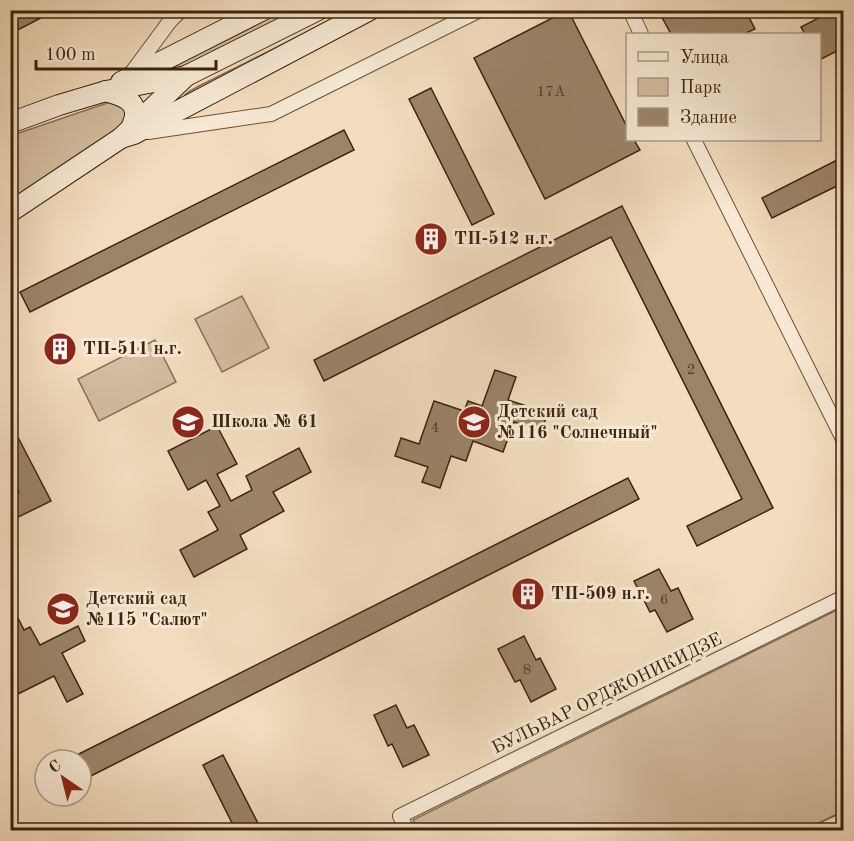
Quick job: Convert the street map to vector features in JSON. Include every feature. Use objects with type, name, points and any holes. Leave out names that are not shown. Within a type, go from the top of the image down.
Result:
[{"type":"main road","points":[[106,91],[128,77],[263,10]]},
{"type":"main road","points":[[10,123],[106,91],[186,76],[318,10]]},
{"type":"main road","points":[[10,213],[129,134],[370,10]]},
{"type":"main road","points":[[129,134],[186,76]]},
{"type":"main road","points":[[106,91],[126,98],[132,105],[135,116],[129,134]]},
{"type":"street","points":[[128,77],[170,21],[181,10]]},
{"type":"street","points":[[129,134],[271,114],[480,10]]},
{"type":"street","points":[[630,10],[641,33]]},
{"type":"street","points":[[694,141],[843,441]]},
{"type":"street","name":"БУЛЬВАР ОРДЖОНИКИДЗЕ","points":[[407,831],[400,816],[843,597]]},
{"type":"street","points":[[822,831],[843,820]]},
{"type":"green space","points":[[279,11],[296,11],[178,70],[173,69],[173,65]]},
{"type":"green space","points":[[350,11],[186,97],[188,92],[199,86]]},
{"type":"green space","points":[[113,101],[125,103],[126,126],[11,204],[10,136]]},
{"type":"green space","points":[[242,296],[269,348],[222,372],[195,319]]},
{"type":"green space","points":[[155,340],[176,382],[99,421],[78,379]]},
{"type":"green space","points":[[843,607],[843,811],[805,830],[419,830],[413,820]]},
{"type":"building","points":[[10,10],[56,10],[10,34]]},
{"type":"building","points":[[568,10],[626,125],[626,141],[635,141],[640,150],[545,199],[474,58]]},
{"type":"building","points":[[658,10],[745,10],[755,29],[746,33],[670,33]]},
{"type":"building","points":[[834,10],[843,10],[843,48],[821,59],[821,33],[804,33],[801,27]]},
{"type":"building","points":[[431,88],[494,214],[472,225],[409,99]]},
{"type":"building","points":[[344,130],[354,150],[30,312],[20,292]]},
{"type":"building","points":[[843,157],[843,183],[772,218],[762,198]]},
{"type":"building","points":[[622,206],[773,508],[697,546],[687,526],[742,499],[611,237],[324,381],[314,360]]},
{"type":"building","name":"ТП-512 н.г.","points":[[435,229],[441,240],[426,247],[421,237]]},
{"type":"building","name":"ТП-511 н.г.","points":[[65,341],[70,350],[55,358],[50,349]]},
{"type":"building","points":[[495,370],[516,377],[508,400],[548,413],[541,432],[514,422],[503,452],[473,441],[466,461],[451,456],[440,488],[422,482],[428,467],[395,456],[401,438],[419,444],[434,401],[464,411],[468,401],[482,406]]},
{"type":"building","points":[[10,422],[51,501],[10,521],[10,497],[19,492],[10,475]]},
{"type":"building","points":[[217,426],[237,464],[217,474],[231,501],[252,490],[246,476],[299,448],[311,472],[273,492],[284,511],[240,535],[247,549],[194,577],[180,550],[218,530],[208,512],[220,506],[206,480],[188,490],[168,451]]},
{"type":"building","points":[[628,478],[639,499],[93,775],[93,748],[91,748]]},
{"type":"building","points":[[659,569],[671,591],[678,588],[693,619],[667,632],[655,610],[650,612],[634,581]]},
{"type":"building","name":"ТП-509 н.г.","points":[[529,585],[536,600],[527,604],[520,589]]},
{"type":"building","points":[[10,602],[24,630],[30,627],[40,645],[78,626],[85,641],[62,653],[83,694],[67,702],[54,676],[16,695],[10,685]]},
{"type":"building","points":[[524,636],[536,660],[540,658],[556,689],[531,702],[520,680],[515,682],[498,649]]},
{"type":"building","points":[[396,705],[407,728],[414,725],[429,755],[403,767],[392,744],[388,746],[374,715]]},
{"type":"building","points":[[223,755],[262,831],[236,831],[203,765]]},
{"type":"place","name":"ТП-512 н.г.","points":[[431,239]]},
{"type":"place","name":"ТП-511 н.г.","points":[[60,349]]},
{"type":"place","name":"Школа № 61","points":[[188,422]]},
{"type":"place","name":"Детский сад №116 \"Солнечный\"","points":[[474,422]]},
{"type":"place","name":"ТП-509 н.г.","points":[[528,594]]},
{"type":"place","name":"Детский сад №115 \"Салют\"","points":[[63,609]]}]
